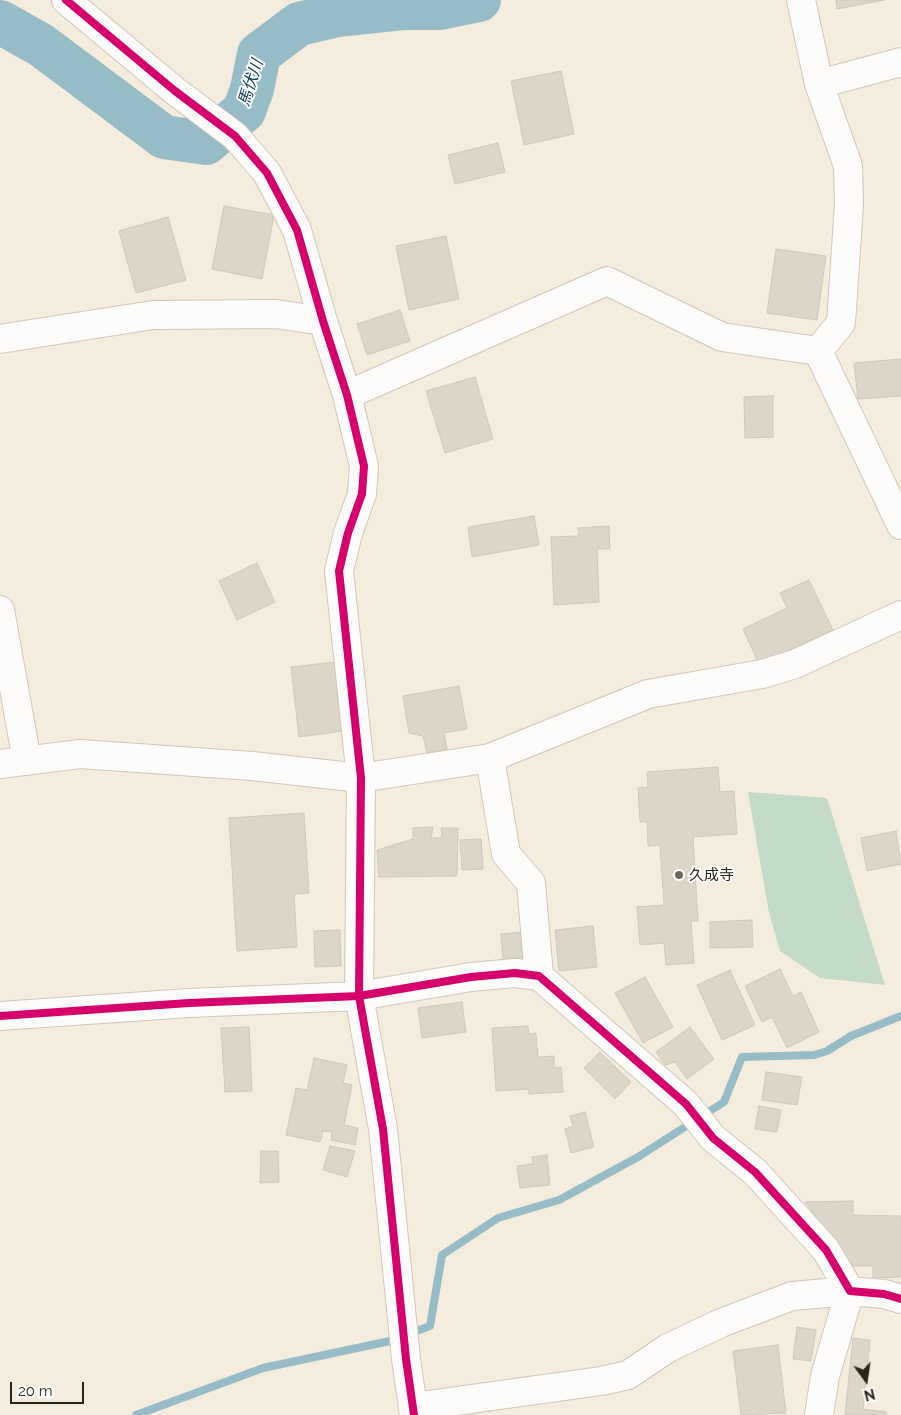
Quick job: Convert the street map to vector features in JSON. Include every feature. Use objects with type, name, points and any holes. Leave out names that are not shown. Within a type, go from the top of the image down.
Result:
[{"type":"street","points":[[66,0],[235,136],[266,174],[297,230],[323,321],[347,395],[364,466],[362,494],[348,533],[339,571],[361,778],[359,996],[383,1128],[406,1359],[414,1411],[628,1375],[668,1348],[720,1323],[792,1296],[850,1292],[884,1294],[901,1299]]},
{"type":"street","points":[[801,0],[818,84],[848,166],[849,204],[842,323],[818,351]]},
{"type":"street","points":[[818,84],[901,62]]},
{"type":"street","points":[[347,395],[607,281],[722,337],[818,351]]},
{"type":"street","points":[[0,339],[153,315],[276,314],[323,321]]},
{"type":"street","points":[[818,351],[901,525]]},
{"type":"street","points":[[0,610],[26,761]]},
{"type":"street","points":[[0,764],[80,754],[252,766],[361,778],[490,758],[648,694],[762,674],[795,664],[901,615]]},
{"type":"street","points":[[490,758],[506,854],[531,883],[539,976]]},
{"type":"street","points":[[0,1016],[189,1003],[359,996],[471,977],[515,973],[539,976],[686,1104],[713,1138],[755,1172],[826,1250],[850,1292],[825,1376],[819,1415]]},
{"type":"green space","points":[[748,792],[827,798],[885,985],[820,978],[780,951],[769,913]]},
{"type":"building","points":[[836,0],[884,0],[837,9]]},
{"type":"building","points":[[561,71],[574,134],[524,145],[511,81]]},
{"type":"building","points":[[498,143],[505,172],[455,184],[448,155]]},
{"type":"building","points":[[224,206],[274,215],[262,279],[212,269]]},
{"type":"building","points":[[168,217],[186,280],[136,293],[119,231]]},
{"type":"building","points":[[446,236],[459,299],[409,310],[396,246]]},
{"type":"building","points":[[776,249],[826,256],[817,320],[767,313]]},
{"type":"building","points":[[400,310],[410,341],[367,355],[357,324]]},
{"type":"building","points":[[901,359],[901,396],[858,399],[854,363]]},
{"type":"building","points":[[475,377],[493,439],[445,453],[426,391]]},
{"type":"building","points":[[773,396],[773,437],[745,438],[744,397]]},
{"type":"building","points":[[534,516],[539,545],[472,557],[468,527]]},
{"type":"building","points":[[609,526],[610,549],[597,549],[599,602],[554,605],[551,537],[579,536],[578,528]]},
{"type":"building","points":[[257,563],[275,602],[237,620],[219,581]]},
{"type":"building","points":[[809,580],[833,630],[759,664],[743,629],[787,608],[780,593]]},
{"type":"building","points":[[335,662],[343,731],[299,737],[291,667]]},
{"type":"building","points":[[459,686],[467,729],[444,733],[447,749],[427,753],[423,736],[409,733],[403,696]]},
{"type":"building","name":"久成寺","points":[[718,767],[720,792],[734,791],[737,834],[693,837],[698,921],[691,921],[694,963],[666,965],[664,943],[640,945],[637,907],[664,905],[660,845],[648,846],[647,822],[640,822],[638,788],[648,787],[647,772]]},
{"type":"building","points":[[304,813],[309,893],[294,894],[297,947],[237,951],[229,818]]},
{"type":"building","points":[[433,827],[431,838],[442,838],[441,828],[458,828],[457,876],[379,877],[377,850],[413,839],[413,828]]},
{"type":"building","points":[[896,831],[901,864],[867,871],[861,838]]},
{"type":"building","points":[[481,839],[483,869],[462,870],[460,840]]},
{"type":"building","points":[[752,920],[753,947],[710,948],[710,922]]},
{"type":"building","points":[[593,926],[597,967],[559,971],[555,930]]},
{"type":"building","points":[[340,930],[341,966],[315,967],[314,931]]},
{"type":"building","points":[[525,932],[528,957],[503,959],[501,934]]},
{"type":"building","points":[[780,969],[793,996],[801,992],[819,1032],[787,1048],[772,1017],[762,1022],[745,986]]},
{"type":"building","points":[[730,970],[755,1025],[722,1040],[697,985]]},
{"type":"building","points":[[645,977],[673,1027],[643,1043],[615,993]]},
{"type":"building","points":[[462,1002],[466,1032],[422,1038],[418,1008]]},
{"type":"building","points":[[528,1026],[529,1034],[536,1033],[538,1057],[554,1056],[554,1068],[561,1067],[563,1092],[529,1094],[528,1089],[496,1091],[492,1028]]},
{"type":"building","points":[[249,1027],[252,1091],[225,1092],[221,1028]]},
{"type":"building","points":[[690,1027],[714,1059],[687,1079],[675,1062],[665,1065],[656,1052]]},
{"type":"building","points":[[600,1052],[631,1082],[615,1099],[584,1068]]},
{"type":"building","points":[[314,1058],[347,1065],[343,1083],[352,1085],[344,1125],[358,1128],[355,1145],[331,1140],[332,1132],[323,1131],[320,1142],[286,1135],[296,1088],[307,1090]]},
{"type":"building","points":[[766,1072],[802,1077],[797,1105],[762,1100]]},
{"type":"building","points":[[759,1106],[781,1110],[777,1132],[755,1129]]},
{"type":"building","points":[[585,1112],[594,1147],[571,1153],[565,1129],[573,1126],[570,1116]]},
{"type":"building","points":[[330,1146],[355,1151],[347,1177],[323,1170]]},
{"type":"building","points":[[261,1151],[278,1151],[279,1182],[260,1183]]},
{"type":"building","points":[[547,1155],[550,1185],[520,1188],[517,1166],[533,1164],[532,1157]]},
{"type":"building","points":[[853,1201],[853,1215],[901,1216],[901,1277],[873,1278],[873,1266],[853,1266],[805,1202]]},
{"type":"building","points":[[797,1327],[816,1330],[811,1361],[793,1359]]},
{"type":"building","points":[[853,1338],[870,1340],[863,1409],[886,1412],[886,1415],[845,1415]]},
{"type":"building","points":[[778,1345],[786,1413],[741,1415],[733,1351]]},
{"type":"waterway","name":"馬伏川","points":[[0,22],[41,45],[164,137],[206,143],[244,111],[252,89],[259,54],[299,24],[337,15],[403,8],[440,8],[479,0]]},
{"type":"waterway","points":[[136,1415],[263,1368],[390,1341],[430,1326],[442,1255],[498,1218],[559,1200],[638,1157],[724,1102],[742,1057],[814,1055],[827,1051],[851,1036],[901,1016]]},
{"type":"cycle path","points":[[66,0],[175,91],[235,136],[267,173],[297,230],[323,321],[347,395],[364,466],[362,494],[348,533],[339,571],[361,778],[359,996],[383,1129],[406,1359],[414,1415]]},
{"type":"cycle path","points":[[0,1016],[189,1003],[359,996],[471,977],[515,973],[539,976],[686,1104],[713,1138],[755,1172],[826,1250],[850,1291],[884,1294],[901,1299]]},
{"type":"place","name":"久成寺","points":[[679,875]]}]
